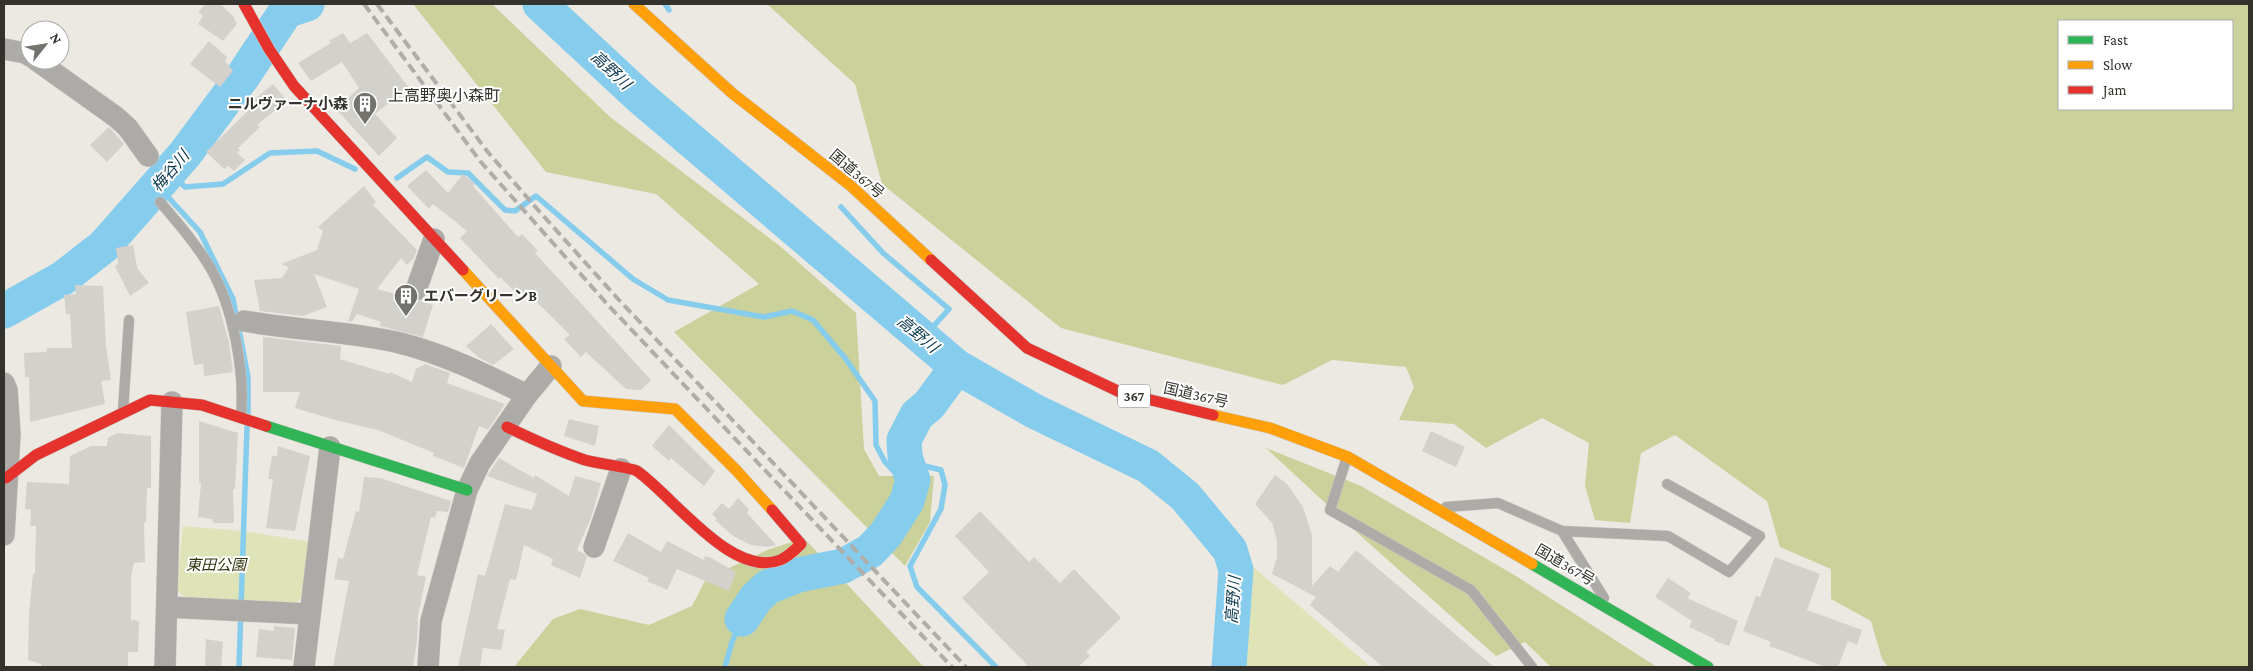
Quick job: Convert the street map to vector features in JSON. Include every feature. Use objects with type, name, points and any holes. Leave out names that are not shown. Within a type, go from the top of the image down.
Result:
[{"type":"main road","points":[[244,4],[269,49],[294,86],[583,401],[675,409],[736,470],[800,544],[787,557],[779,561],[769,563],[746,560],[724,549],[635,470],[621,469],[550,448],[507,427]]},
{"type":"main road","name":"国道367号","points":[[634,4],[732,93],[851,186],[1027,348],[1122,393],[1270,428],[1348,457],[1708,667]]},
{"type":"main road","points":[[5,479],[36,455],[150,400],[202,405],[467,490]]},
{"type":"street","points":[[4,49],[20,52]]},
{"type":"street","points":[[50,70],[116,117],[128,128],[148,156]]},
{"type":"street","points":[[416,290],[434,239]]},
{"type":"street","points":[[237,320],[286,329],[329,331],[397,343],[480,371],[528,395]]},
{"type":"street","points":[[428,667],[431,621],[467,490],[480,463],[551,366]]},
{"type":"street","points":[[4,383],[7,390],[10,434],[5,479],[4,535]]},
{"type":"street","points":[[165,667],[172,402]]},
{"type":"street","points":[[304,667],[330,447]]},
{"type":"street","points":[[594,547],[621,469]]},
{"type":"street","points":[[167,607],[309,614]]},
{"type":"lane","points":[[160,202],[188,236],[211,269],[237,320],[243,418]]},
{"type":"lane","points":[[123,412],[129,320]]},
{"type":"lane","points":[[1348,457],[1330,510],[1471,590],[1532,667]]},
{"type":"lane","points":[[1436,508],[1498,503],[1562,531],[1668,536],[1729,572],[1760,536],[1666,484]]},
{"type":"lane","points":[[1562,531],[1612,610]]},
{"type":"green space","points":[[413,4],[492,4],[610,117],[781,247],[856,313],[864,449],[879,476],[934,476],[930,522],[905,566],[674,332],[759,284],[656,194],[546,172]]},
{"type":"green space","points":[[767,4],[2249,4],[2249,667],[1888,667],[1882,659],[1871,621],[1831,599],[1831,569],[1780,547],[1767,501],[1675,435],[1641,453],[1630,523],[1595,520],[1585,486],[1589,443],[1542,418],[1486,448],[1454,424],[1399,420],[1414,387],[1406,367],[1332,360],[1283,385],[1061,328],[882,184],[855,84]]},
{"type":"green space","points":[[1266,448],[1361,486],[1516,576],[1657,667],[1551,667],[1525,642],[1496,656],[1363,538]]},
{"type":"green space","name":"東田公園","points":[[183,526],[243,531],[311,542],[305,594],[292,607],[258,600],[191,602],[176,590]]},
{"type":"green space","points":[[804,538],[924,667],[514,667],[553,619],[580,609],[649,625],[692,606],[706,579],[767,550]]},
{"type":"green space","points":[[1246,561],[1371,667],[1242,667]]},
{"type":"building","points":[[206,4],[220,4],[233,16],[237,24],[223,41],[198,24],[203,16],[198,12]]},
{"type":"building","points":[[343,33],[350,43],[367,33],[409,88],[375,114],[397,138],[379,156],[336,109],[359,88],[342,62],[311,81],[298,63],[331,43],[329,41]]},
{"type":"building","points":[[209,41],[227,57],[225,61],[233,71],[220,87],[190,64]]},
{"type":"building","points":[[273,84],[287,101],[257,125],[260,127],[238,148],[240,150],[237,153],[245,160],[234,171],[228,166],[224,169],[206,152],[256,103],[254,100]]},
{"type":"building","points":[[109,127],[124,144],[107,162],[90,145]]},
{"type":"building","points":[[426,170],[448,193],[463,174],[475,184],[473,186],[518,237],[522,234],[538,251],[535,253],[651,380],[641,390],[626,389],[586,352],[581,357],[564,339],[570,335],[547,312],[528,294],[522,299],[500,277],[499,279],[460,238],[467,231],[433,204],[429,209],[407,186]]},
{"type":"building","points":[[364,186],[376,202],[373,205],[417,250],[414,258],[407,265],[401,258],[377,289],[406,297],[412,302],[421,301],[433,305],[423,337],[380,326],[381,322],[357,314],[352,322],[348,321],[359,289],[314,274],[327,307],[303,316],[260,311],[254,280],[282,278],[289,267],[281,264],[317,250],[323,231],[318,227]]},
{"type":"building","points":[[133,245],[137,268],[149,283],[130,296],[115,266],[118,264],[116,248]]},
{"type":"building","points":[[75,285],[103,286],[106,346],[111,380],[101,381],[105,404],[30,422],[29,377],[25,377],[24,353],[46,352],[47,348],[72,348],[70,314],[66,314],[64,295],[76,294]]},
{"type":"building","points":[[219,306],[229,342],[233,372],[204,376],[203,364],[194,365],[186,312]]},
{"type":"building","name":"エバーグリーンB","points":[[491,324],[514,349],[493,365],[478,357],[466,346]]},
{"type":"building","points":[[263,337],[341,346],[340,359],[389,374],[390,372],[412,382],[416,369],[425,364],[450,373],[447,383],[505,404],[488,430],[479,426],[464,468],[433,456],[434,453],[378,430],[295,408],[300,392],[263,392]]},
{"type":"building","points":[[569,419],[599,426],[595,446],[564,436]]},
{"type":"building","points":[[199,421],[238,433],[235,489],[233,489],[234,523],[214,523],[212,519],[198,517],[201,483],[199,483]]},
{"type":"building","points":[[669,425],[715,471],[704,486],[671,458],[669,461],[652,446]]},
{"type":"building","points":[[1431,431],[1465,447],[1456,467],[1422,451]]},
{"type":"building","points":[[117,433],[151,436],[151,488],[147,488],[146,523],[144,523],[145,562],[134,563],[131,576],[131,620],[139,621],[138,652],[128,652],[128,667],[41,667],[41,664],[28,660],[29,613],[33,574],[35,574],[36,526],[30,526],[31,510],[25,509],[27,482],[69,484],[70,456],[91,446],[107,446],[108,438]]},
{"type":"building","points":[[278,446],[310,456],[295,531],[266,528],[273,479],[268,479],[272,456],[277,456]]},
{"type":"building","points":[[499,458],[534,478],[535,475],[569,496],[575,476],[601,483],[591,518],[577,550],[587,557],[580,578],[551,565],[553,559],[524,545],[516,580],[510,579],[497,629],[505,630],[501,650],[483,648],[480,667],[458,667],[478,574],[485,576],[505,504],[532,510],[537,494],[487,476]]},
{"type":"building","points":[[1275,475],[1287,484],[1303,507],[1312,535],[1312,586],[1330,566],[1338,572],[1356,550],[1494,667],[1383,667],[1310,605],[1316,597],[1272,574],[1277,557],[1277,540],[1272,523],[1255,504]]},
{"type":"building","points":[[364,477],[380,478],[451,501],[448,512],[437,511],[435,518],[431,517],[417,575],[426,577],[417,621],[417,641],[413,667],[333,667],[349,581],[334,579],[338,558],[343,559],[356,511],[359,512]]},
{"type":"building","points":[[738,498],[749,509],[747,513],[776,545],[768,547],[751,545],[733,536],[715,520],[717,519],[712,514],[722,503],[729,509]]},
{"type":"building","points":[[980,511],[1029,562],[1034,557],[1060,583],[1074,569],[1121,618],[1086,652],[1090,656],[1078,667],[1029,667],[962,598],[989,572],[955,536]]},
{"type":"building","points":[[628,533],[661,552],[667,541],[704,560],[705,556],[711,558],[736,572],[729,591],[677,569],[667,590],[647,581],[649,578],[613,561]]},
{"type":"building","points":[[1775,557],[1820,574],[1807,610],[1862,630],[1857,645],[1848,641],[1838,667],[1826,667],[1769,646],[1771,642],[1743,631],[1756,596],[1760,597]]},
{"type":"building","points":[[1668,578],[1691,593],[1687,598],[1738,621],[1729,646],[1714,641],[1715,639],[1689,627],[1692,621],[1655,597]]},
{"type":"building","points":[[274,626],[295,628],[292,660],[256,657],[259,629],[274,631]]},
{"type":"building","points":[[206,639],[223,642],[221,667],[205,667]]},
{"type":"waterway","name":"梅谷川","points":[[4,311],[63,278],[104,246],[185,154],[243,76],[286,11],[307,4]]},
{"type":"waterway","name":"高野川","points":[[540,4],[640,97],[957,367],[1034,411],[1148,466],[1185,496],[1230,550],[1236,570],[1229,667]]},
{"type":"waterway","points":[[665,4],[669,10]]},
{"type":"waterway","points":[[154,155],[185,187],[223,184],[270,153],[317,151],[355,169]]},
{"type":"waterway","points":[[397,178],[427,157],[448,172],[468,173],[505,210],[515,211],[536,196],[633,279],[668,300],[764,317],[792,311],[813,320],[845,358],[875,401],[876,445],[885,462],[898,476],[925,466],[941,470],[945,485],[941,509],[910,566],[917,587],[996,667]]},
{"type":"waterway","points":[[158,186],[200,232],[233,299],[248,377],[248,413]]},
{"type":"waterway","points":[[841,207],[883,253],[949,309],[923,338]]},
{"type":"waterway","points":[[742,619],[756,598],[768,587],[798,575],[843,566],[870,551],[886,534],[907,501],[913,480],[905,457],[904,440],[917,415],[929,405],[957,367]]},
{"type":"waterway","points":[[239,667],[247,427]]},
{"type":"waterway","points":[[725,667],[732,642],[742,619]]},
{"type":"railway","points":[[364,4],[480,161],[609,306],[952,667]]},
{"type":"railway","points":[[377,4],[487,151],[538,210],[619,300],[966,667]]},
{"type":"traffic: fast","points":[[266,426],[467,490]]},
{"type":"traffic: fast","points":[[1532,564],[1708,667]]},
{"type":"traffic: slow","points":[[634,4],[732,93],[851,186],[931,260]]},
{"type":"traffic: slow","points":[[463,270],[583,401],[675,409],[736,470],[772,510]]},
{"type":"traffic: slow","points":[[1213,415],[1270,428],[1348,457],[1532,564]]},
{"type":"traffic: jam","points":[[244,4],[269,49],[294,86],[463,270]]},
{"type":"traffic: jam","points":[[931,260],[1027,348],[1122,393],[1213,415]]},
{"type":"traffic: jam","points":[[6,478],[36,455],[150,400],[202,405],[266,426]]},
{"type":"traffic: jam","points":[[507,427],[545,445],[585,460],[637,471],[723,547],[742,557],[762,563],[780,560],[801,544],[772,510]]},
{"type":"place","name":"ニルヴァーナ小森","points":[[365,125]]},
{"type":"place","name":"エバーグリーンB","points":[[406,317]]},
{"type":"district","name":"上高野奥小森町","points":[[444,95]]}]
